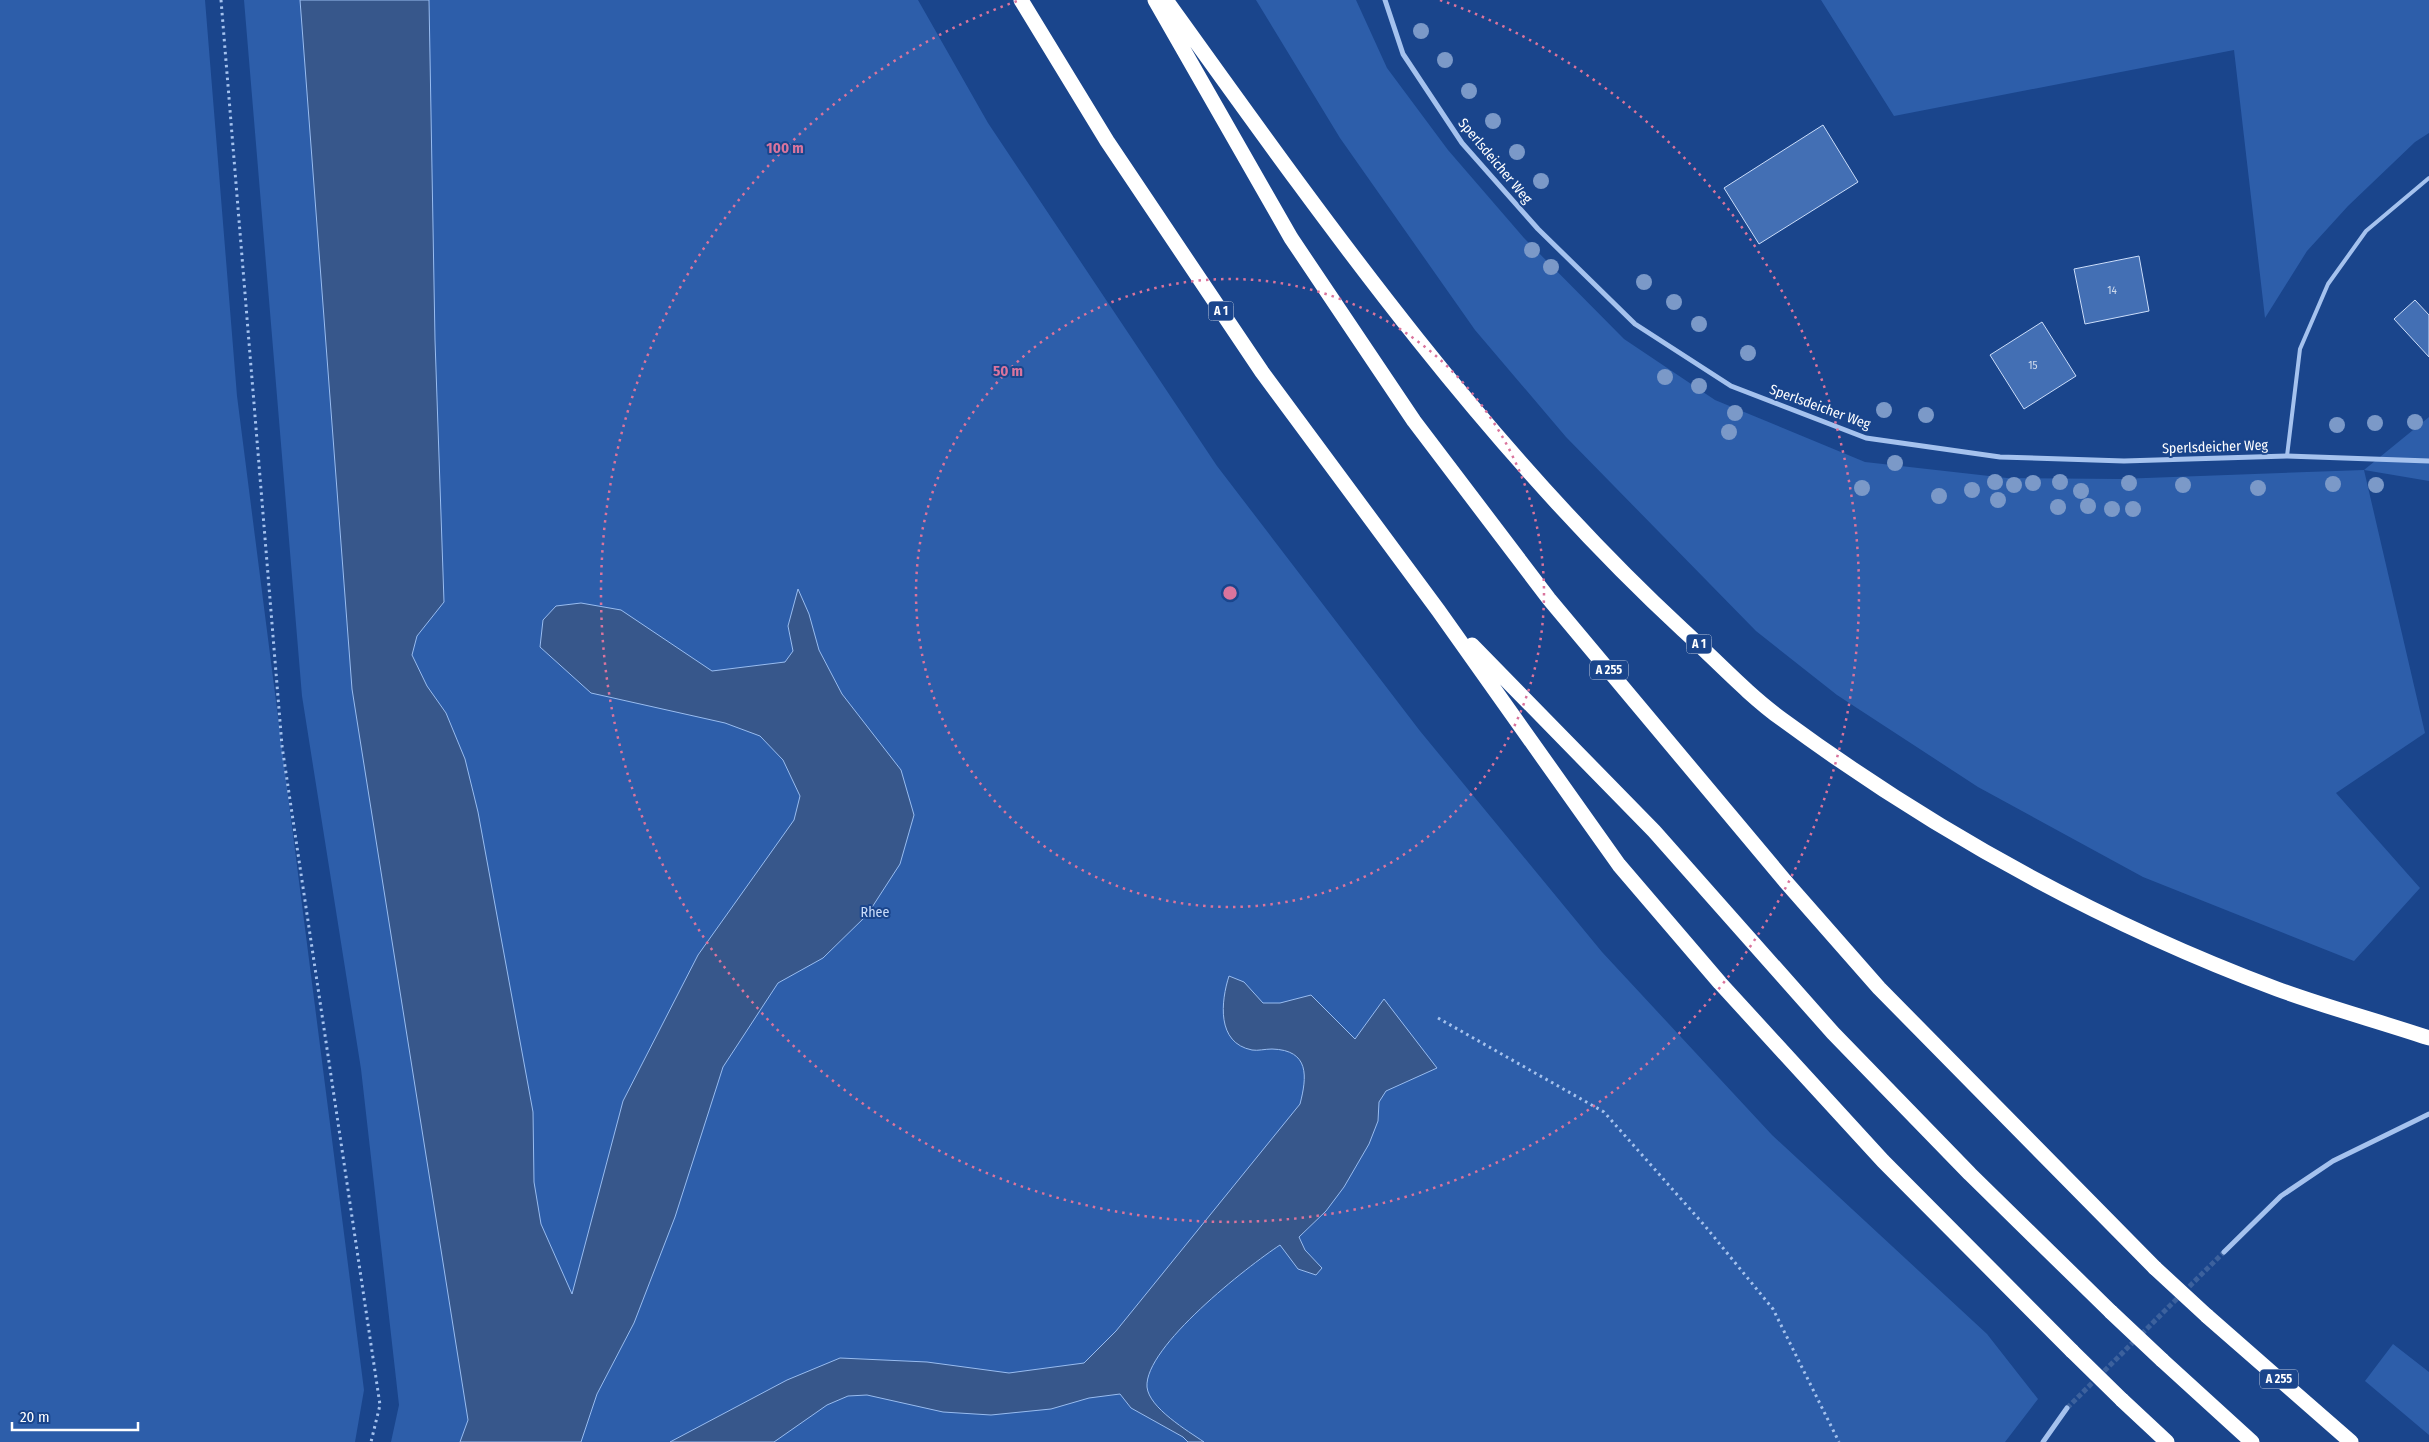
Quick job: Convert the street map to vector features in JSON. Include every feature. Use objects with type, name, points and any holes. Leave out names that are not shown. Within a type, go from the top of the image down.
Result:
[{"type":"highway","name":"A 1","points":[[1021,0],[1108,142],[1257,365],[1438,610],[1619,865],[1720,983],[1883,1161],[2072,1351],[2167,1442]]},
{"type":"highway","name":"A 255","points":[[1155,0],[1296,246],[1414,421],[1549,599],[1785,881],[1879,988],[2155,1268],[2351,1442]]},
{"type":"highway","name":"A 1","points":[[1166,0],[1324,221],[1459,390],[1554,499],[1636,587],[1779,718],[1921,814],[2057,892],[2130,927],[2277,989],[2429,1038]]},
{"type":"highway","points":[[1438,610],[1654,831],[1772,966],[1840,1040],[1970,1174],[2111,1312],[2252,1442]]},
{"type":"street","name":"Sperlsdeicher Weg","points":[[1385,0],[1403,54],[1462,143],[1538,229],[1635,324],[1731,386],[1866,438],[2000,457],[2124,461],[2287,456],[2429,461]]},
{"type":"street","points":[[2224,1252],[2281,1196],[2333,1161],[2429,1114]]},
{"type":"street","points":[[2043,1442],[2068,1408]]},
{"type":"lane","points":[[2287,456],[2300,349],[2328,284],[2366,230],[2429,178]]},
{"type":"path","points":[[221,0],[282,746],[380,1405],[371,1442]]},
{"type":"path","points":[[1438,1018],[1604,1112],[1705,1226],[1773,1309],[1839,1442]]},
{"type":"green space","points":[[0,0],[205,0],[237,396],[364,1390],[355,1442],[0,1442]]},
{"type":"green space","name":"Rhee","points":[[244,0],[918,0],[988,123],[1217,466],[1420,731],[1602,952],[1772,1135],[1987,1334],[2038,1399],[2005,1442],[391,1442],[399,1405],[361,1069],[302,696]]},
{"type":"green space","points":[[1256,0],[1356,0],[1387,68],[1448,150],[1524,238],[1624,339],[1715,400],[1865,462],[2007,478],[2119,479],[2364,470],[2425,733],[2336,793],[2420,888],[2354,961],[2143,877],[1978,787],[1837,695],[1756,631],[1566,437],[1475,330],[1340,138]]},
{"type":"green space","points":[[1821,0],[2429,0],[2429,133],[2415,142],[2348,206],[2307,251],[2265,318],[2234,50],[1894,116]]},
{"type":"green space","points":[[2429,417],[2429,481],[2364,470]]},
{"type":"green space","points":[[2393,1344],[2429,1372],[2429,1435],[2365,1381]]},
{"type":"shaded area","points":[[300,0],[429,0],[435,340],[444,602],[417,636],[412,655],[427,686],[446,713],[465,759],[478,812],[533,1112],[534,1182],[541,1224],[572,1294],[623,1101],[698,955],[794,820],[800,796],[783,760],[760,736],[725,723],[591,693],[540,647],[543,620],[556,606],[581,603],[621,610],[712,671],[785,662],[793,651],[788,626],[798,589],[809,614],[819,650],[842,694],[901,770],[914,815],[900,864],[867,915],[823,958],[778,983],[723,1067],[675,1217],[634,1323],[597,1394],[581,1442],[460,1442],[468,1420],[352,689]]},
{"type":"shaded area","points":[[1229,976],[1244,982],[1263,1003],[1280,1003],[1311,995],[1355,1039],[1384,999],[1437,1068],[1386,1091],[1379,1102],[1378,1121],[1369,1144],[1344,1187],[1326,1211],[1299,1237],[1305,1250],[1322,1268],[1316,1275],[1298,1269],[1280,1245],[1245,1270],[1200,1309],[1162,1351],[1151,1370],[1147,1387],[1149,1395],[1154,1403],[1170,1418],[1204,1442],[1188,1442],[1183,1437],[1131,1408],[1120,1394],[1089,1398],[1051,1409],[991,1415],[943,1412],[867,1395],[848,1396],[827,1405],[774,1442],[670,1442],[787,1380],[840,1358],[927,1362],[1009,1373],[1084,1363],[1116,1331],[1300,1104],[1304,1075],[1303,1067],[1299,1060],[1293,1054],[1284,1051],[1272,1049],[1252,1050],[1240,1046],[1232,1039],[1227,1030],[1223,1009]]},
{"type":"building","points":[[1823,125],[1858,182],[1759,244],[1724,188]]},
{"type":"building","points":[[2139,256],[2149,311],[2085,324],[2074,269]]},
{"type":"building","points":[[2415,300],[2429,315],[2429,357],[2394,319]]},
{"type":"building","points":[[2042,322],[2076,376],[2024,409],[1990,355]]},
{"type":"tunnel","points":[[2067,1408],[2224,1252]]}]
